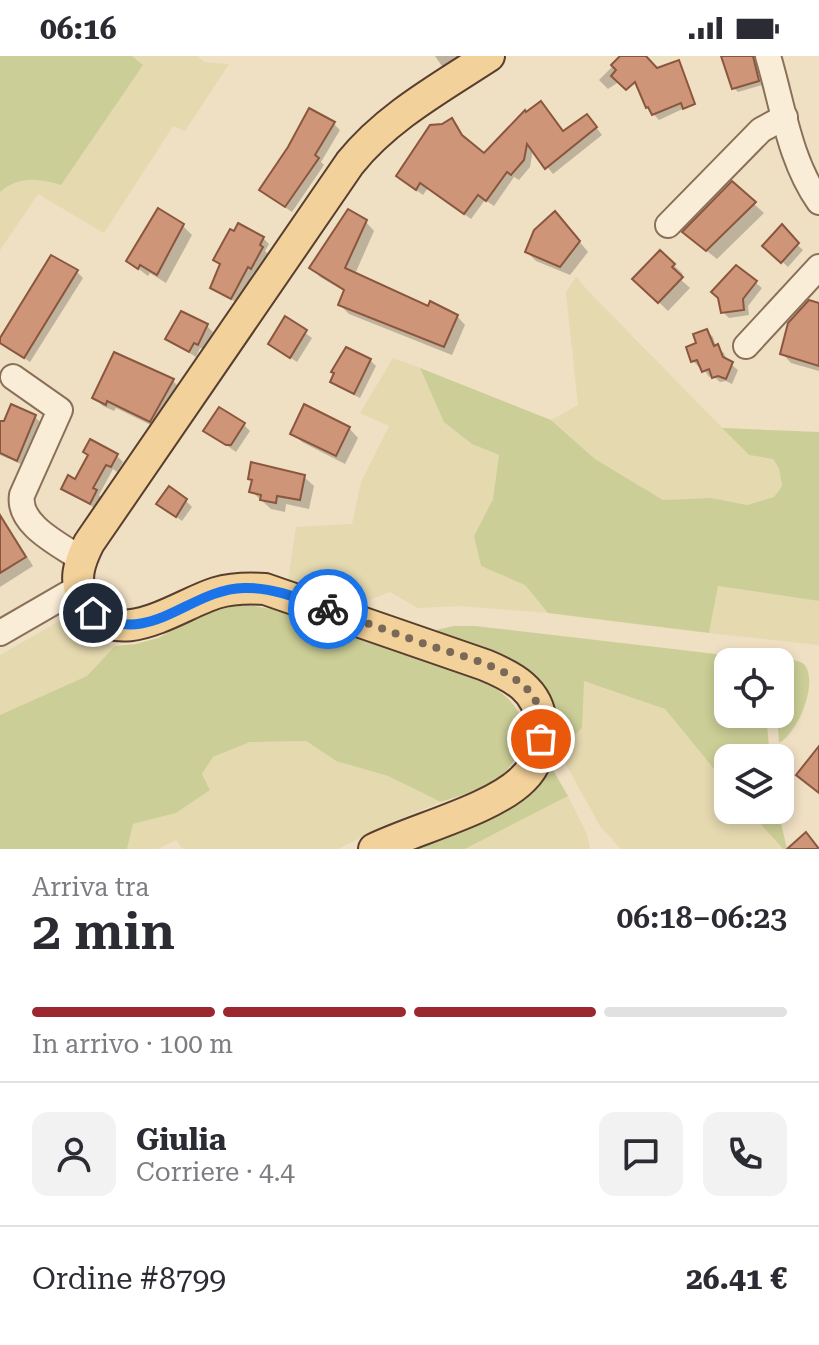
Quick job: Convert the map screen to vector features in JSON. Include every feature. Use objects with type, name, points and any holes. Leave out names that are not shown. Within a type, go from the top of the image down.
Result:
[{"type":"main road","points":[[374,849],[497,798],[524,778],[537,757],[541,739],[540,712],[531,693],[514,679],[485,665],[265,589],[242,588],[217,593],[154,621],[125,626],[107,622],[93,613],[80,573],[89,543],[350,163],[391,121],[489,56]]},
{"type":"street","points":[[768,56],[795,158],[819,202]]},
{"type":"street","points":[[668,225],[761,130],[785,117]]},
{"type":"street","points":[[746,346],[819,267]]},
{"type":"street","points":[[0,633],[80,573],[23,511],[22,495],[60,410],[13,377]]},
{"type":"shaded area","points":[[132,56],[198,56],[204,62],[229,64],[185,131],[173,126],[104,233],[38,194],[0,250],[0,192],[12,181],[42,179],[143,65]]},
{"type":"shaded area","points":[[576,276],[749,455],[773,459],[779,467],[782,486],[774,497],[747,505],[711,498],[663,500],[595,459],[551,420],[578,405],[566,293]]},
{"type":"shaded area","points":[[393,358],[420,368],[445,422],[472,444],[499,455],[493,499],[474,536],[481,566],[525,585],[548,613],[460,606],[418,608],[390,592],[361,603],[288,581],[296,527],[352,524],[361,482],[389,426],[360,413]]},
{"type":"shaded area","points":[[718,586],[819,601],[819,645],[709,633]]},
{"type":"shaded area","points":[[72,614],[96,640],[115,646],[87,676],[0,715],[0,655]]},
{"type":"shaded area","points":[[584,680],[665,709],[714,769],[714,824],[761,824],[783,849],[621,849],[600,826],[563,759],[553,747]]},
{"type":"shaded area","points":[[306,741],[336,761],[388,776],[441,802],[338,849],[183,849],[176,840],[158,849],[127,849],[133,824],[176,813],[210,789],[202,774],[213,757],[250,742]]},
{"type":"shaded area","points":[[568,796],[587,834],[590,849],[465,849]]},
{"type":"green space","points":[[0,56],[132,56],[143,65],[61,185],[29,180],[14,183],[0,192]]},
{"type":"green space","points":[[420,368],[551,420],[595,459],[663,500],[711,498],[747,505],[774,497],[782,486],[779,468],[773,459],[749,455],[722,428],[819,432],[819,601],[718,586],[709,633],[548,613],[525,585],[481,566],[474,536],[493,499],[499,455],[472,444],[444,422]]},
{"type":"green space","points":[[249,605],[271,609],[476,676],[505,696],[518,712],[521,744],[512,764],[488,785],[441,802],[388,776],[336,761],[306,741],[250,742],[213,757],[202,774],[210,790],[176,813],[133,824],[127,849],[0,849],[0,715],[87,676],[115,646],[158,638],[202,614]]},
{"type":"green space","points":[[475,626],[714,654],[714,728],[767,728],[769,744],[714,744],[714,769],[665,709],[584,681],[582,728],[563,746],[553,747],[555,721],[431,631]]},
{"type":"green space","points":[[794,660],[804,664],[808,672],[808,694],[794,727]]},
{"type":"green space","points":[[778,728],[793,728],[786,737],[779,743]]},
{"type":"green space","points":[[549,763],[568,796],[465,849],[400,849]]},
{"type":"green space","points":[[761,824],[781,824],[787,849],[783,849]]},
{"type":"building","points":[[620,56],[646,56],[657,68],[679,60],[695,104],[683,109],[681,103],[652,115],[635,82],[626,90],[611,76],[616,70],[611,65]]},
{"type":"building","points":[[721,56],[753,56],[759,81],[732,89]]},
{"type":"building","points":[[541,101],[563,131],[587,114],[597,127],[545,169],[527,144],[524,160],[511,175],[507,172],[486,201],[478,195],[464,214],[420,183],[416,190],[396,176],[430,125],[442,124],[452,118],[462,135],[484,153],[525,110]]},
{"type":"building","points":[[309,108],[335,122],[315,155],[319,158],[285,207],[259,190]]},
{"type":"building","points":[[732,181],[756,202],[706,251],[682,232]]},
{"type":"building","points":[[158,208],[184,224],[157,275],[126,261]]},
{"type":"building","points":[[348,209],[367,220],[345,268],[428,306],[430,301],[458,315],[444,347],[338,305],[344,290],[309,268]]},
{"type":"building","points":[[555,211],[580,241],[560,267],[525,252],[534,230]]},
{"type":"building","points":[[238,223],[264,237],[260,245],[263,247],[231,299],[210,288],[220,264],[213,260],[230,229],[234,231]]},
{"type":"building","points":[[782,224],[799,243],[781,263],[762,246]]},
{"type":"building","points":[[660,250],[683,277],[658,303],[632,279]]},
{"type":"building","points":[[51,255],[78,270],[24,358],[0,343],[0,338]]},
{"type":"building","points":[[736,265],[757,281],[743,299],[744,310],[721,313],[718,298],[711,292]]},
{"type":"building","points":[[809,300],[819,303],[819,366],[780,354],[788,323]]},
{"type":"building","points":[[181,311],[208,324],[198,345],[194,343],[189,352],[165,339]]},
{"type":"building","points":[[285,316],[307,330],[290,358],[268,344]]},
{"type":"building","points":[[707,329],[714,346],[718,344],[723,357],[733,362],[726,379],[718,376],[712,378],[709,369],[702,372],[697,360],[691,362],[686,347],[696,343],[693,334]]},
{"type":"building","points":[[346,347],[371,359],[354,394],[330,382],[334,373],[331,372]]},
{"type":"building","points":[[114,352],[174,379],[150,422],[107,401],[106,405],[92,398]]},
{"type":"building","points":[[11,404],[36,415],[17,461],[0,453],[0,421],[4,421]]},
{"type":"building","points":[[304,404],[350,427],[336,456],[290,434]]},
{"type":"building","points":[[219,407],[245,423],[231,445],[203,431]]},
{"type":"building","points":[[90,439],[118,454],[111,467],[106,465],[93,488],[97,490],[90,504],[61,489],[68,475],[75,479],[88,455],[83,452]]},
{"type":"building","points":[[251,462],[305,475],[300,500],[277,496],[276,503],[260,500],[261,495],[249,492]]},
{"type":"building","points":[[169,486],[187,499],[176,517],[156,504]]},
{"type":"building","points":[[0,515],[26,557],[0,573]]},
{"type":"building","points":[[819,746],[819,793],[796,775]]},
{"type":"building","points":[[806,832],[819,849],[787,849]]},
{"type":"way so far","points":[[328,609],[485,665],[514,679],[536,701],[540,712],[541,739]]},
{"type":"route","points":[[93,613],[107,622],[125,626],[146,623],[217,593],[242,588],[286,594],[328,609]]}]
